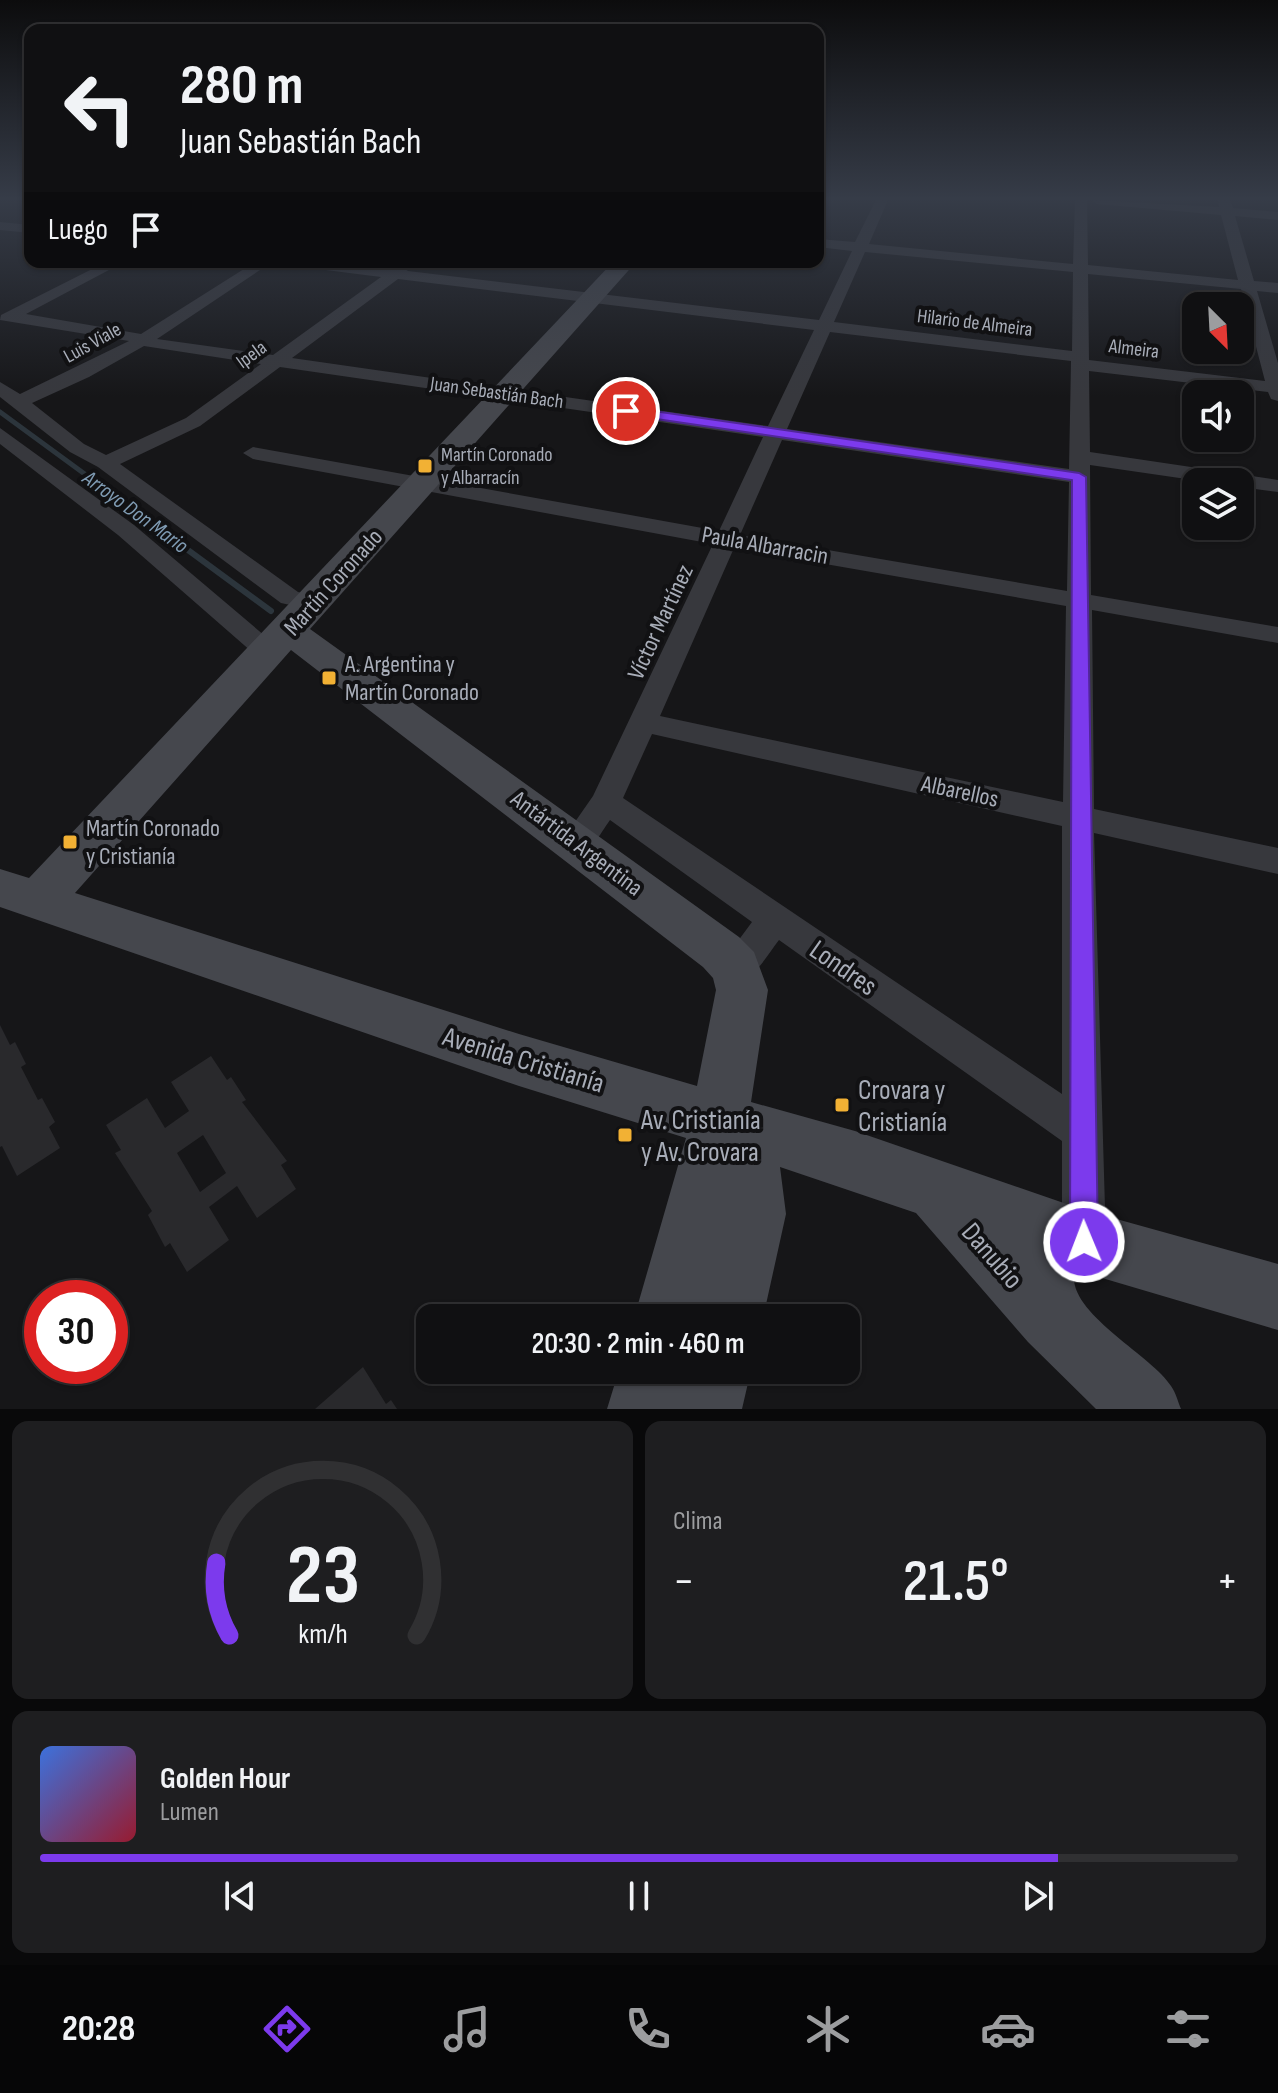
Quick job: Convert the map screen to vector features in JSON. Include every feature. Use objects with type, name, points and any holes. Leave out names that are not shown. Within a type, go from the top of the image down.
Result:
[{"type":"street","name":"Víctor Martínez","points":[[577,842],[606,802],[851,266]]},
{"type":"street","points":[[1056,266],[1278,288]]},
{"type":"street","points":[[1240,266],[1277,390]]},
{"type":"street","points":[[6,318],[105,268]]},
{"type":"street","name":"Luis Viale","points":[[18,402],[43,393],[141,340],[255,268]]},
{"type":"street","name":"Hilario de Almeira","points":[[344,268],[1079,360]]},
{"type":"street","name":"Ipela","points":[[105,463],[193,422],[404,268]]},
{"type":"street","name":"Martín Coronado","points":[[19,894],[290,629],[620,268]]},
{"type":"street","points":[[1070,1237],[1082,1131],[1078,816],[1080,268]]},
{"type":"street","name":"Juan Sebastián Bach","points":[[6,318],[776,432],[1278,486]]},
{"type":"street","name":"Almeira","points":[[1079,360],[1277,390]]},
{"type":"street","name":"Antártida Argentina","points":[[0,388],[77,448],[105,463],[290,598],[290,629]]},
{"type":"street","name":"Antártida Argentina","points":[[3,439],[126,530],[290,629],[577,842],[721,952],[736,968]]},
{"type":"street","name":"Paula Albarracin","points":[[253,453],[419,486],[1278,635]]},
{"type":"street","name":"Albarellos","points":[[642,722],[1278,861]]},
{"type":"street","name":"Londres","points":[[606,802],[1082,1131]]},
{"type":"street","name":"Avenida Cristianía","points":[[19,894],[519,1060],[720,1119],[1070,1237],[1278,1297]]},
{"type":"street","points":[[671,1304],[720,1119],[742,990],[736,968],[775,919]]},
{"type":"street","points":[[720,1119],[746,1155],[756,1187],[751,1230],[733,1304]]},
{"type":"street","name":"Danubio","points":[[936,1190],[1051,1319],[1146,1409]]},
{"type":"street","name":"Danubio","points":[[1051,1319],[1041,1277],[1070,1237]]},
{"type":"street","points":[[642,1409],[649,1384]]},
{"type":"street","points":[[707,1409],[713,1384]]},
{"type":"building","points":[[0,1025],[10,1045],[15,1042],[26,1064],[21,1067],[38,1100],[42,1098],[55,1122],[49,1127],[60,1148],[17,1176],[0,1147]]},
{"type":"building","points":[[211,1056],[227,1080],[231,1077],[246,1100],[242,1102],[287,1161],[281,1165],[296,1189],[257,1218],[237,1186],[209,1207],[229,1240],[187,1272],[170,1243],[165,1247],[148,1215],[152,1211],[115,1153],[121,1150],[106,1125],[147,1098],[165,1128],[189,1111],[171,1082]],"holes":[[[203,1135],[226,1173],[200,1192],[177,1153]]]},
{"type":"building","points":[[363,1367],[386,1404],[391,1400],[397,1409],[315,1409]]},
{"type":"waterway","name":"Arroyo Don Mario","points":[[0,412],[127,505]]},
{"type":"waterway","name":"Arroyo Don Mario","points":[[124,503],[271,611]]},
{"type":"place","name":"Martín Coronado y Albarracín","points":[[425,466]]},
{"type":"place","name":"A. Argentina y Martín Coronado","points":[[329,678]]},
{"type":"place","name":"Martín Coronado y Cristianía","points":[[70,842]]},
{"type":"place","name":"Crovara y Cristianía","points":[[842,1105]]},
{"type":"place","name":"Av. Cristianía y Av. Crovara","points":[[625,1135]]},
{"type":"route","points":[[626,411],[1079,477],[1078,816],[1084,1242]]}]
